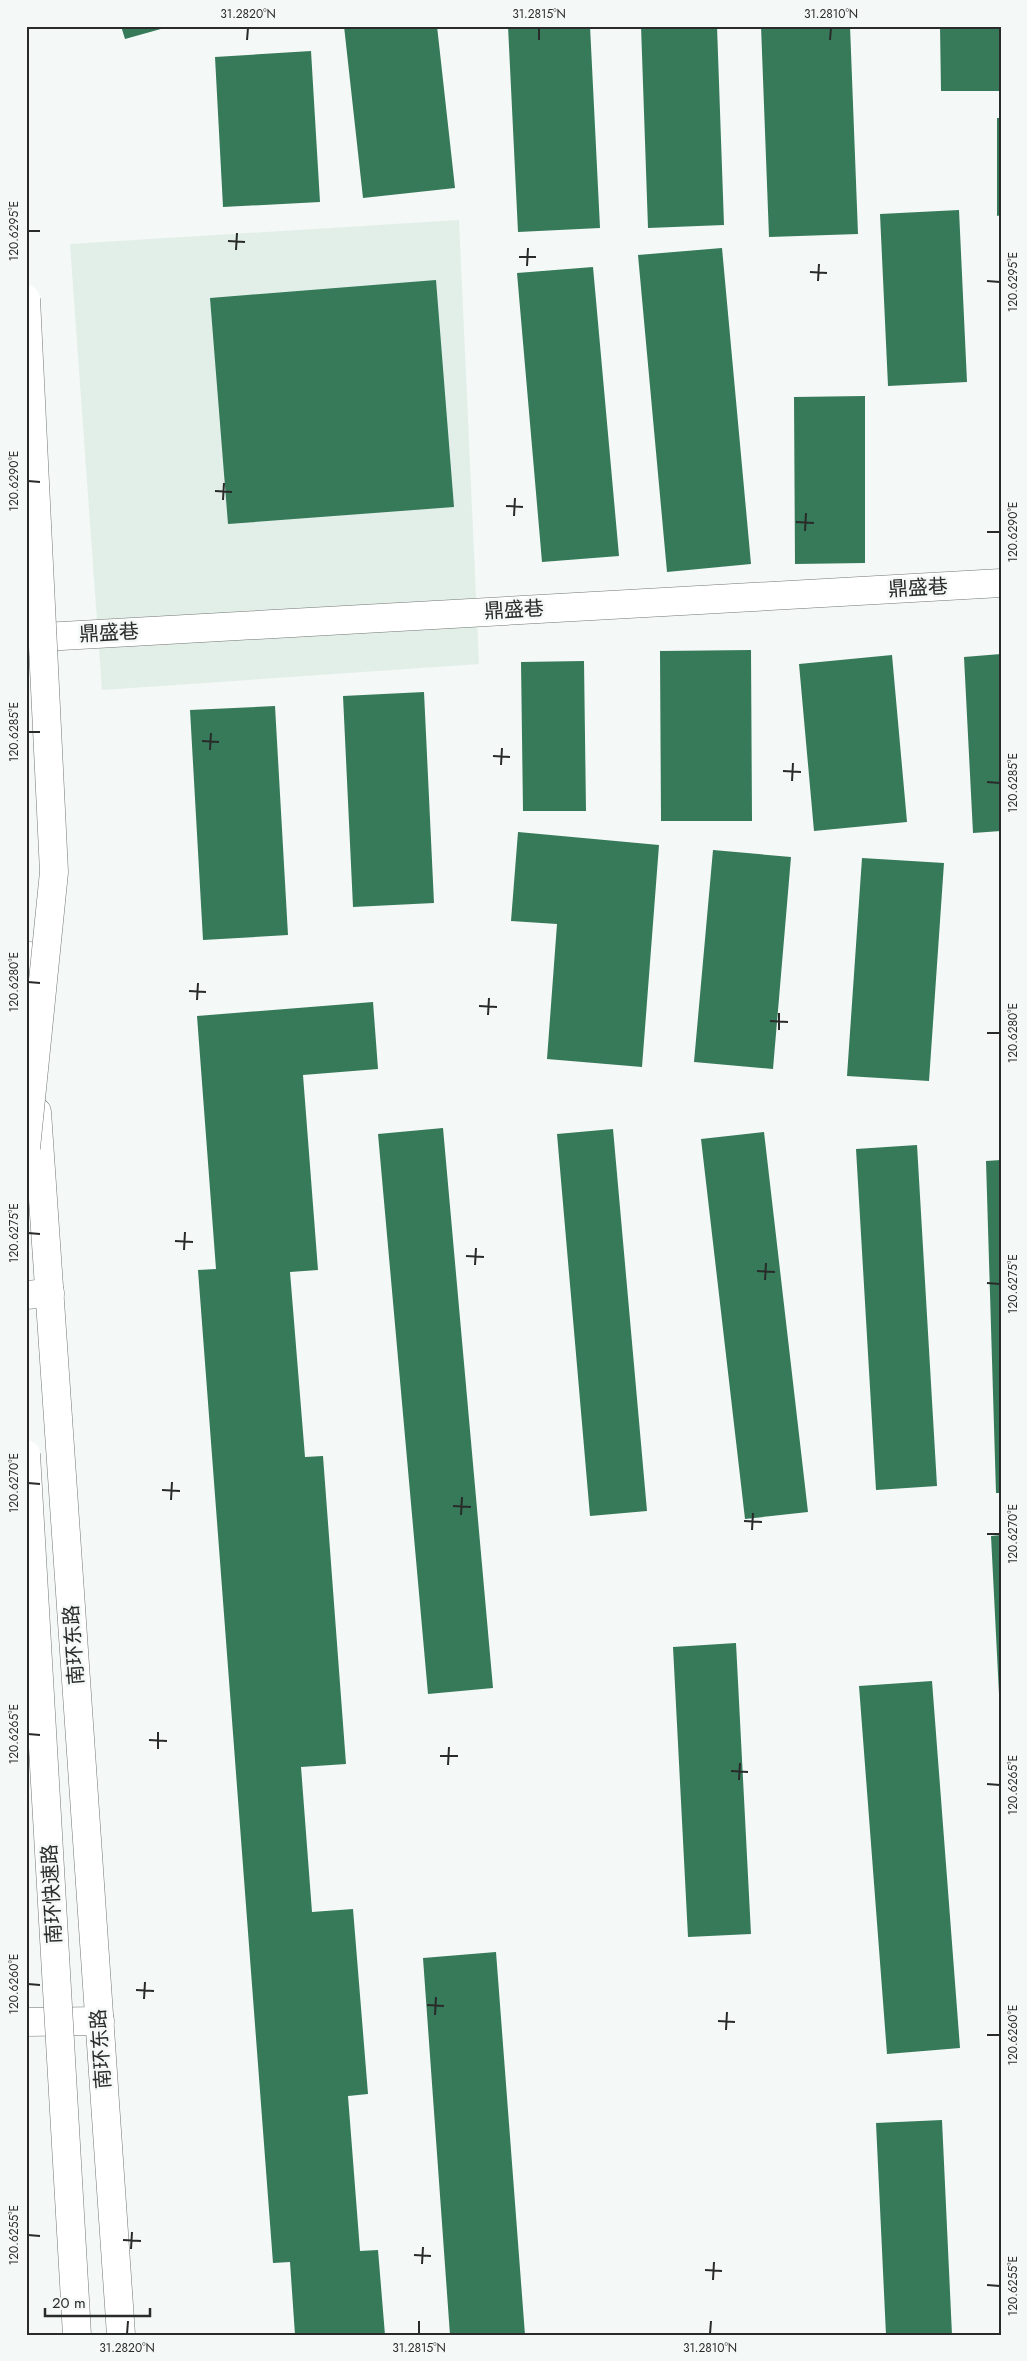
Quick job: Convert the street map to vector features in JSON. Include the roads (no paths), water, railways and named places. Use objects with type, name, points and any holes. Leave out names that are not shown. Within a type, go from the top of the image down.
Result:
[{"type":"main road","points":[[26,299],[54,872],[26,1148]]},
{"type":"main road","name":"鼎盛巷","points":[[26,638],[1001,583]]},
{"type":"main road","name":"南环东路","points":[[26,955],[38,1294],[100,2021],[121,2335]]},
{"type":"main road","name":"南环快速路","points":[[26,1454],[78,2335]]},
{"type":"main road","points":[[26,2022],[100,2021]]}]
